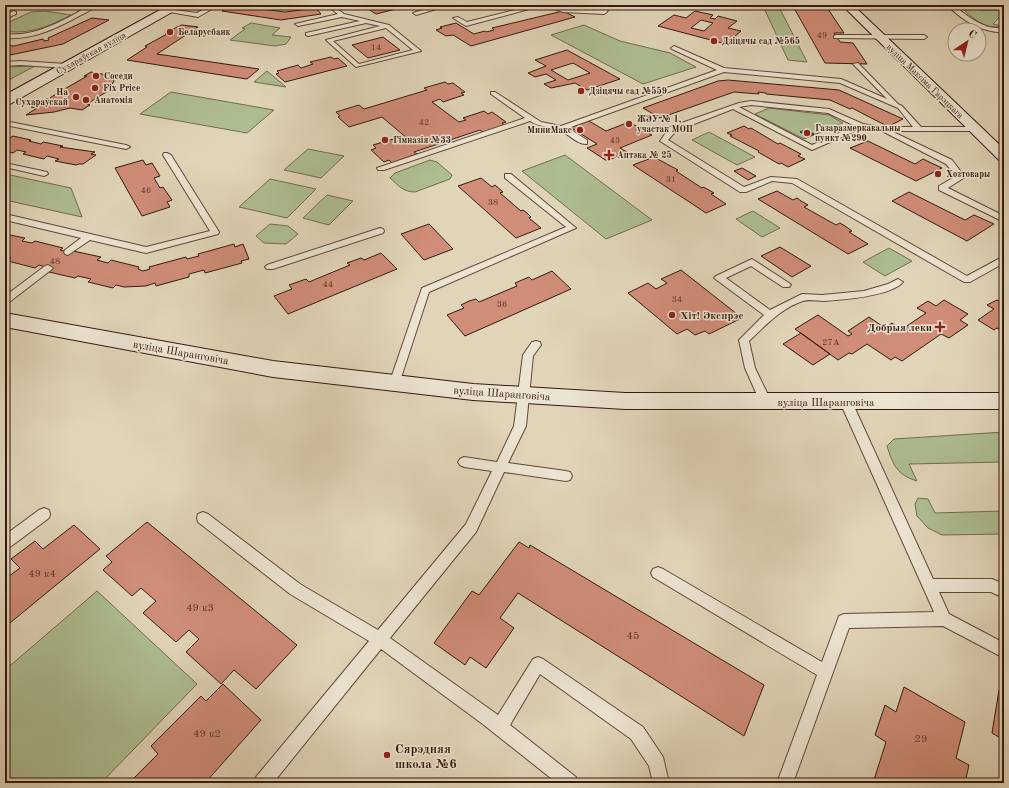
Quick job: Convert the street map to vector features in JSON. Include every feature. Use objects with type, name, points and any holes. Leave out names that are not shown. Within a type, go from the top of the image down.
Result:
[{"type":"main road","name":"вуліца Максіма Гарэцкага","points":[[847,5],[975,129],[1002,153]]},
{"type":"main road","name":"Сухараўская вуліца","points":[[5,101],[172,8]]},
{"type":"main road","name":"вуліца Шаранговіча","points":[[5,320],[273,369],[473,392],[625,401],[1004,401]]},
{"type":"lane","points":[[5,36],[11,37],[45,32],[95,5]]},
{"type":"lane","points":[[172,8],[198,15],[216,5]]},
{"type":"lane","points":[[278,5],[300,5]]},
{"type":"lane","points":[[319,32],[358,66],[418,51],[387,26],[342,15],[329,5]]},
{"type":"lane","points":[[416,12],[433,6],[447,5]]},
{"type":"lane","points":[[456,18],[466,24],[541,5]]},
{"type":"lane","points":[[547,5],[563,10],[604,12],[608,5]]},
{"type":"lane","points":[[950,5],[982,29],[994,31],[1004,30]]},
{"type":"lane","points":[[5,17],[14,13]]},
{"type":"lane","points":[[298,24],[342,15]]},
{"type":"lane","points":[[308,34],[366,21]]},
{"type":"lane","points":[[330,40],[387,26]]},
{"type":"lane","points":[[836,37],[924,37]]},
{"type":"lane","points":[[674,48],[723,70],[841,81],[900,108]]},
{"type":"lane","points":[[5,64],[20,63],[67,66]]},
{"type":"lane","points":[[856,64],[919,129]]},
{"type":"lane","points":[[562,128],[723,70]]},
{"type":"lane","points":[[493,93],[539,124],[562,128],[584,142]]},
{"type":"lane","points":[[975,129],[881,129],[861,126],[829,111],[751,103],[733,107],[673,129],[664,141],[743,190],[771,179],[794,181],[967,280],[1004,259]]},
{"type":"lane","points":[[733,107],[812,148],[861,126]]},
{"type":"lane","points":[[381,168],[531,118]]},
{"type":"lane","points":[[5,123],[126,147]]},
{"type":"lane","points":[[881,129],[949,162],[961,177],[942,188],[1004,219]]},
{"type":"lane","points":[[5,217],[146,250],[215,232],[167,155]]},
{"type":"lane","points":[[5,165],[44,174]]},
{"type":"lane","points":[[394,384],[424,290],[572,228],[508,176]]},
{"type":"lane","points":[[270,267],[380,231]]},
{"type":"lane","points":[[68,252],[88,237]]},
{"type":"lane","points":[[770,316],[719,278],[752,262],[786,285]]},
{"type":"lane","points":[[5,301],[48,268]]},
{"type":"lane","points":[[765,401],[750,368],[744,340],[770,316],[802,297],[822,298],[864,294],[891,286],[898,282]]},
{"type":"lane","points":[[262,783],[471,528],[520,426],[522,395],[528,355],[536,345]]},
{"type":"lane","points":[[846,402],[944,619]]},
{"type":"lane","points":[[464,462],[566,476]]},
{"type":"lane","points":[[5,543],[44,514]]},
{"type":"lane","points":[[203,518],[295,589],[379,639],[490,719],[570,783]]},
{"type":"lane","points":[[658,573],[826,672]]},
{"type":"lane","points":[[928,586],[992,585],[1004,591]]},
{"type":"lane","points":[[786,783],[844,621],[944,619],[1004,651]]},
{"type":"lane","points":[[500,727],[538,664],[637,733],[657,763],[661,783]]},
{"type":"green space","points":[[958,5],[974,5],[981,10],[1003,10],[1004,12],[993,24],[1001,26],[995,27],[989,27],[987,26],[987,22],[980,22]]},
{"type":"green space","points":[[763,6],[779,7],[807,62],[788,60]]},
{"type":"green space","points":[[45,11],[71,15],[55,23],[31,31],[5,31],[5,24],[31,12]]},
{"type":"green space","points":[[251,23],[280,28],[272,35],[291,37],[286,44],[275,46],[230,40],[245,29],[242,28]]},
{"type":"green space","points":[[584,25],[620,41],[670,53],[696,67],[643,84],[551,35]]},
{"type":"green space","points":[[35,66],[5,82],[5,67]]},
{"type":"green space","points":[[267,71],[286,87],[254,82]]},
{"type":"green space","points":[[171,92],[274,110],[247,133],[140,114]]},
{"type":"green space","points":[[769,108],[829,115],[843,123],[804,139],[755,114]]},
{"type":"green space","points":[[709,132],[755,157],[737,165],[692,140]]},
{"type":"green space","points":[[308,149],[344,156],[321,178],[284,170]]},
{"type":"green space","points":[[565,155],[652,220],[606,239],[522,171]]},
{"type":"green space","points":[[430,160],[437,162],[452,175],[450,179],[415,192],[411,192],[398,186],[390,178],[395,173]]},
{"type":"green space","points":[[10,175],[71,188],[82,217],[5,200],[5,178]]},
{"type":"green space","points":[[270,179],[316,189],[287,218],[239,207]]},
{"type":"green space","points":[[327,195],[353,201],[329,225],[303,218]]},
{"type":"green space","points":[[753,211],[780,228],[762,237],[736,219]]},
{"type":"green space","points":[[270,224],[288,226],[298,234],[286,244],[264,243],[256,236]]},
{"type":"green space","points":[[889,248],[912,261],[885,276],[863,262]]},
{"type":"green space","points":[[1004,432],[1004,462],[909,464],[917,481],[910,479],[900,472],[891,459],[887,446],[894,439]]},
{"type":"green space","points":[[918,498],[928,499],[935,513],[1004,511],[1004,534],[942,535],[928,528],[917,516],[915,504]]},
{"type":"green space","points":[[97,591],[197,684],[101,783],[5,783],[5,670]]},
{"type":"building","points":[[49,5],[89,5],[80,10]]},
{"type":"building","points":[[232,5],[285,12],[316,8],[321,14],[281,20],[222,11]]},
{"type":"building","points":[[362,5],[400,5],[404,7],[376,14]]},
{"type":"building","points":[[576,5],[598,5],[597,10],[577,8]]},
{"type":"building","points":[[804,6],[822,7],[823,9],[828,9],[844,33],[834,33],[840,42],[853,43],[867,64],[825,63],[794,8],[805,9]]},
{"type":"building","points":[[563,11],[575,17],[471,46],[453,35],[446,36],[436,30],[442,28],[440,27],[456,23],[474,34],[494,30],[492,28]]},
{"type":"building","points":[[695,11],[713,15],[710,18],[715,19],[718,16],[737,21],[728,28],[741,31],[726,44],[658,26],[674,15],[686,18]],"holes":[[[701,20],[713,23],[704,31],[691,28]]]},
{"type":"building","points":[[92,18],[109,20],[63,44],[5,55],[5,45],[14,46],[43,39],[44,41],[49,40],[48,38]]},
{"type":"building","points":[[182,25],[198,27],[157,54],[259,69],[247,79],[127,60],[147,47],[145,46]]},
{"type":"building","points":[[383,37],[400,50],[368,58],[352,45]]},
{"type":"building","points":[[567,50],[620,79],[587,90],[575,83],[551,88],[544,84],[556,80],[546,74],[535,77],[528,73],[546,66],[535,60]],"holes":[[[573,63],[590,73],[568,80],[551,70]]]},
{"type":"building","points":[[331,57],[334,59],[338,58],[347,66],[285,82],[276,74],[279,73],[277,71],[298,65],[301,68],[313,64],[310,62]]},
{"type":"building","name":"На Сухараўскай","points":[[91,72],[112,76],[114,81],[108,91],[87,104],[90,105],[82,110],[70,108],[54,112],[26,115],[37,108],[31,107],[43,102],[87,76],[84,76]]},
{"type":"building","points":[[728,80],[839,90],[903,119],[889,126],[852,108],[850,109],[830,100],[758,92],[759,94],[734,92],[660,118],[643,108],[718,81]]},
{"type":"building","points":[[445,82],[448,84],[453,83],[465,92],[461,93],[464,95],[443,102],[440,99],[432,102],[459,122],[466,120],[463,118],[484,111],[488,114],[492,112],[506,122],[502,123],[506,126],[484,133],[480,130],[414,152],[417,154],[392,163],[389,160],[384,162],[371,150],[376,148],[373,145],[397,138],[400,141],[408,139],[382,117],[349,127],[338,117],[340,116],[336,112],[359,105],[364,109],[427,90],[424,88]]},
{"type":"building","name":"ЖЭУ № 1, участак МОП","points":[[589,121],[606,131],[629,122],[652,135],[620,148],[627,152],[607,161],[587,148],[597,144],[570,127]]},
{"type":"building","points":[[744,126],[749,129],[751,128],[778,144],[780,143],[801,154],[798,156],[805,159],[788,167],[781,163],[779,164],[727,133]]},
{"type":"building","name":"Газаразмеркавальны пункт №290","points":[[805,130],[814,134],[809,136],[800,132]]},
{"type":"building","points":[[13,136],[41,144],[43,142],[63,146],[60,147],[95,152],[91,154],[96,155],[83,164],[76,165],[55,161],[59,159],[47,156],[44,159],[23,154],[26,152],[17,150],[13,153],[5,151],[5,137],[10,138]]},
{"type":"building","points":[[868,141],[915,164],[923,159],[942,168],[916,181],[850,148]]},
{"type":"building","points":[[654,157],[678,170],[676,171],[702,188],[703,187],[714,193],[711,194],[726,204],[706,213],[633,165]]},
{"type":"building","points":[[143,160],[146,165],[152,163],[160,176],[154,178],[160,188],[163,187],[172,200],[167,202],[170,207],[142,216],[115,168]]},
{"type":"building","points":[[742,168],[756,176],[748,180],[734,171]]},
{"type":"building","points":[[481,178],[492,187],[495,185],[503,192],[500,193],[521,211],[523,210],[527,213],[531,217],[529,218],[541,228],[516,238],[458,186]]},
{"type":"building","points":[[777,191],[793,200],[797,198],[808,205],[804,207],[836,225],[840,223],[852,231],[849,232],[868,244],[848,254],[758,199]]},
{"type":"building","points":[[909,192],[965,220],[974,215],[994,224],[967,241],[892,201]]},
{"type":"building","points":[[429,224],[453,249],[424,260],[401,234]]},
{"type":"building","points":[[5,234],[25,238],[22,241],[32,243],[35,241],[63,248],[60,250],[68,252],[73,251],[101,257],[97,260],[108,263],[111,260],[139,267],[138,269],[143,271],[150,269],[149,267],[186,257],[187,259],[199,256],[198,254],[234,244],[235,247],[243,244],[249,259],[241,261],[242,263],[205,273],[204,270],[189,274],[189,277],[156,286],[155,283],[146,286],[124,287],[116,285],[113,288],[88,282],[91,279],[78,276],[75,278],[49,272],[52,269],[39,265],[35,268],[8,261],[11,258],[5,257]]},
{"type":"building","points":[[780,247],[811,266],[792,277],[761,256]]},
{"type":"building","points":[[381,253],[397,269],[288,314],[274,296],[292,289],[289,285],[306,279],[309,282],[350,265],[347,263],[361,258],[364,260]]},
{"type":"building","points":[[681,270],[742,318],[709,334],[705,331],[695,335],[687,329],[677,334],[628,293],[648,283],[656,289],[667,283],[661,279]]},
{"type":"building","points":[[552,271],[571,289],[465,336],[447,315],[464,308],[461,305],[469,301],[476,299],[479,302],[517,286],[515,283],[529,277],[532,280]]},
{"type":"building","points":[[944,300],[968,314],[960,320],[968,325],[949,338],[941,334],[902,361],[895,357],[891,360],[867,344],[852,354],[849,353],[838,360],[795,329],[818,315],[848,336],[852,334],[848,331],[869,317],[885,328],[892,323],[901,330],[926,313],[917,308],[928,301],[936,306]]},
{"type":"building","points":[[997,300],[1004,303],[1004,332],[997,328],[994,330],[978,320],[994,309],[987,305]]},
{"type":"building","points":[[801,333],[830,354],[813,365],[783,344]]},
{"type":"building","points":[[147,522],[297,645],[256,689],[234,670],[221,684],[186,652],[199,639],[189,630],[176,642],[143,613],[156,601],[141,588],[132,596],[103,570],[112,562],[106,556]]},
{"type":"building","points":[[74,525],[100,549],[5,627],[5,579],[20,568],[11,559],[35,541],[43,549]]},
{"type":"building","points":[[519,542],[529,548],[530,545],[764,685],[744,736],[518,593],[500,618],[514,628],[486,668],[470,657],[465,665],[434,643],[472,591],[479,595]]},
{"type":"building","points":[[223,684],[261,720],[205,783],[129,783],[158,754],[151,746],[201,696],[206,701]]},
{"type":"building","points":[[904,687],[965,722],[956,758],[969,765],[965,783],[873,783],[886,742],[875,735],[885,705],[896,712]]},
{"type":"building","points":[[999,690],[1004,693],[1004,740],[992,733]]},
{"type":"place","name":"Беларусбанк","points":[[170,32]]},
{"type":"place","name":"Дзіцячы сад №565","points":[[714,41]]},
{"type":"place","name":"Соседи","points":[[96,76]]},
{"type":"place","name":"Fix Price","points":[[95,88]]},
{"type":"place","name":"Дзіцячы сад №559","points":[[581,91]]},
{"type":"place","name":"На Сухараўскай","points":[[76,97]]},
{"type":"place","name":"Анатомія","points":[[86,100]]},
{"type":"place","name":"ЖЭУ № 1, участак МОП","points":[[629,124]]},
{"type":"place","name":"МиниМакс","points":[[580,130]]},
{"type":"place","name":"Газаразмеркавальны пункт №290","points":[[807,133]]},
{"type":"place","name":"Гімназія №33","points":[[385,140]]},
{"type":"place","name":"Аптэка № 25","points":[[609,155]]},
{"type":"place","name":"Хозтовары","points":[[938,174]]},
{"type":"place","name":"Хіт! Экспрэс","points":[[672,315]]},
{"type":"place","name":"Добрыя леки","points":[[940,327]]},
{"type":"place","name":"Сярэдняя школа №6","points":[[387,755]]}]
